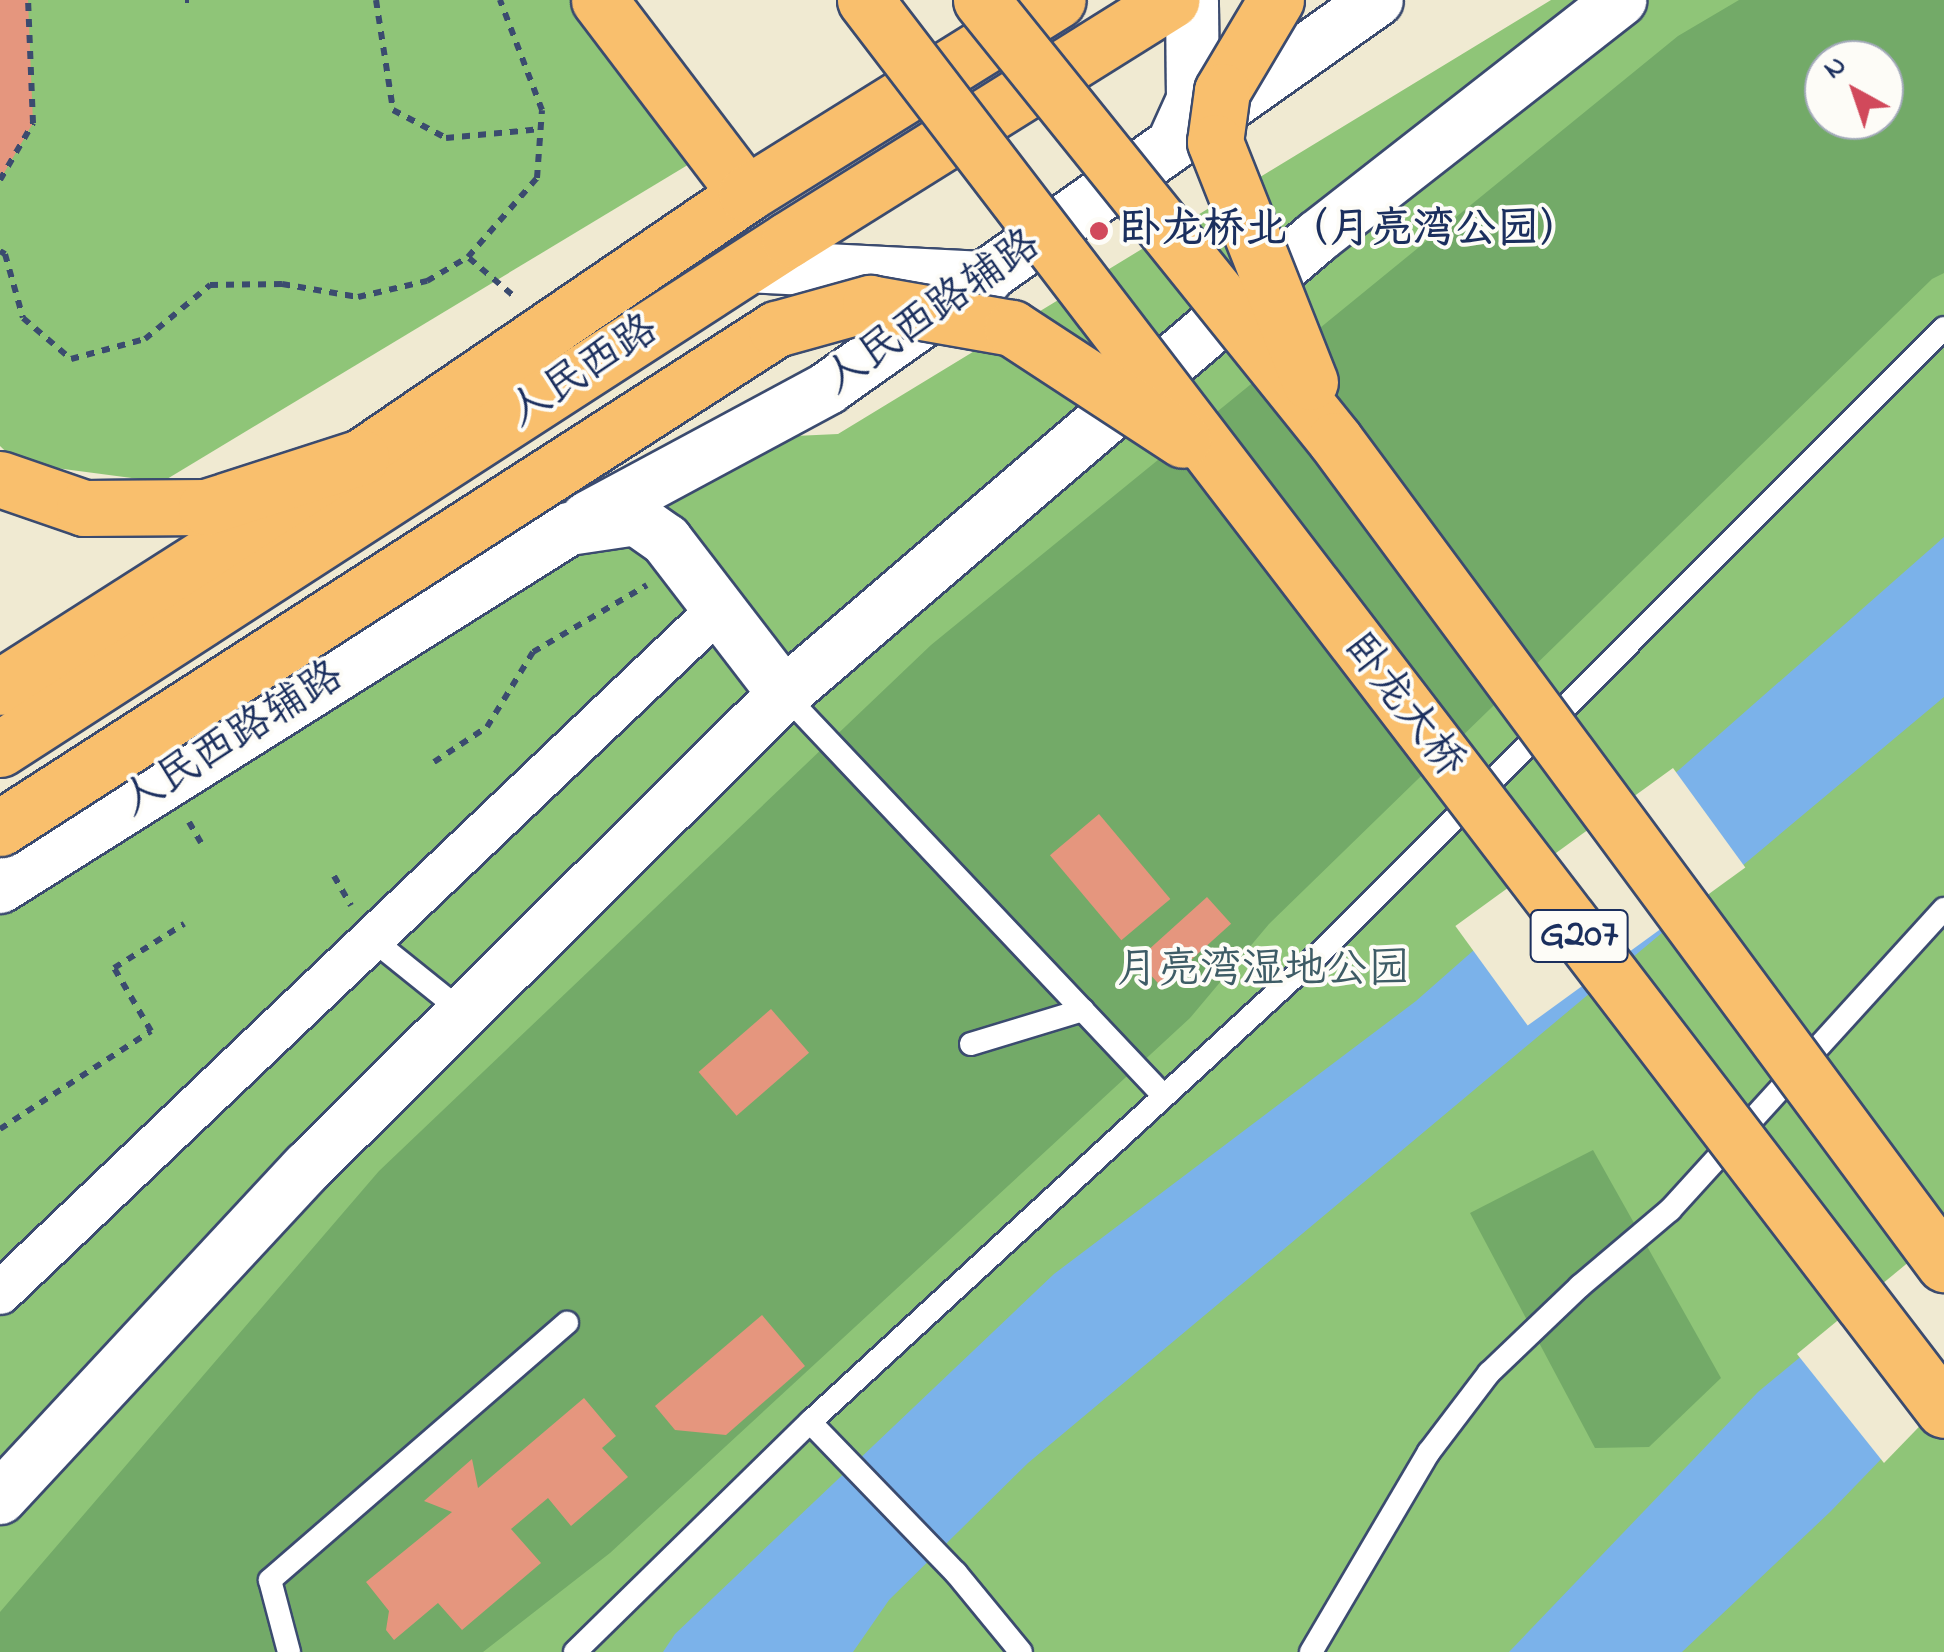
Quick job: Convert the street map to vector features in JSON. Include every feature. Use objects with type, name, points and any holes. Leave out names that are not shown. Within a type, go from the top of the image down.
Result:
[{"type":"main road","points":[[599,0],[746,194]]},
{"type":"main road","name":"卧龙大桥","points":[[865,0],[1944,1410]]},
{"type":"main road","name":"G207","points":[[981,0],[1334,440],[1944,1264]]},
{"type":"main road","name":"人民西路","points":[[0,687],[361,457],[746,194],[1058,0]]},
{"type":"main road","name":"人民西路","points":[[0,749],[748,266],[1171,0]]},
{"type":"main road","points":[[1276,0],[1222,92],[1215,142],[1334,440]]},
{"type":"main road","points":[[0,828],[776,328],[870,303],[1012,328],[1215,461]]},
{"type":"main road","points":[[0,480],[84,508],[206,507],[361,457]]},
{"type":"street","points":[[1173,144],[1193,100],[1192,0]]},
{"type":"street","name":"人民西路辅路","points":[[0,886],[568,529],[828,388],[1377,0]]},
{"type":"street","points":[[0,1498],[308,1168],[784,694],[1317,238],[1620,0]]},
{"type":"street","points":[[748,266],[986,278]]},
{"type":"street","points":[[675,552],[668,510],[685,476],[731,439]]},
{"type":"street","name":"人民西路辅路","points":[[568,529],[636,519],[675,552],[784,694]]},
{"type":"street","points":[[0,1293],[719,609]]},
{"type":"lane","points":[[575,1652],[810,1422],[1322,951],[1944,328]]},
{"type":"lane","points":[[784,694],[1164,1095]]},
{"type":"lane","points":[[1311,1652],[1429,1452],[1489,1373],[1580,1286],[1670,1210],[1944,909]]},
{"type":"lane","points":[[372,939],[464,1013]]},
{"type":"lane","points":[[971,1044],[1083,1010]]},
{"type":"lane","points":[[290,1652],[270,1580],[567,1323]]},
{"type":"lane","points":[[810,1422],[956,1573],[1021,1652]]},
{"type":"path","points":[[0,180],[33,124],[28,0]]},
{"type":"path","points":[[376,0],[393,110],[446,138],[541,129]]},
{"type":"path","points":[[0,251],[5,254],[23,318],[71,359],[146,340],[210,286],[282,284],[358,297],[427,281],[468,257],[538,178],[542,110],[500,0]]},
{"type":"path","points":[[434,762],[487,727],[532,652],[675,552]]},
{"type":"path","points":[[0,1128],[151,1031],[114,968],[184,924]]},
{"type":"green space","points":[[0,0],[574,0],[696,160],[162,482],[18,463],[0,446]]},
{"type":"green space","name":"月亮湾湿地公园","points":[[1551,0],[1944,0],[1944,1652],[0,1652],[0,887],[731,439],[838,434]]},
{"type":"green space","points":[[1739,0],[1944,0],[1944,273],[1932,279],[1269,924],[1190,1018],[610,1553],[483,1652],[0,1652],[0,1612],[379,1171],[931,645],[1678,36]]},
{"type":"green space","points":[[1593,1150],[1721,1378],[1649,1447],[1595,1448],[1470,1213]]},
{"type":"water","points":[[1944,537],[1944,697],[1028,1463],[889,1600],[853,1652],[663,1652],[675,1634],[1054,1274],[1416,1001]]},
{"type":"water","points":[[1944,1238],[1944,1394],[1830,1512],[1682,1652],[1509,1652],[1758,1392]]},
{"type":"pier","points":[[1673,768],[1745,868],[1528,1026],[1455,926]]},
{"type":"pier","points":[[1944,1233],[1944,1401],[1884,1463],[1797,1354]]},
{"type":"building","points":[[0,0],[28,0],[33,123],[0,180]]},
{"type":"building","points":[[1099,814],[1170,899],[1121,940],[1050,855]]},
{"type":"building","points":[[1207,897],[1231,924],[1161,987],[1137,960]]},
{"type":"building","points":[[771,1009],[809,1053],[737,1116],[699,1072]]},
{"type":"building","points":[[762,1315],[805,1366],[726,1435],[675,1430],[655,1406]]},
{"type":"building","points":[[584,1398],[616,1436],[602,1448],[628,1477],[571,1526],[548,1498],[511,1529],[541,1563],[462,1630],[438,1603],[394,1640],[386,1630],[389,1611],[366,1582],[452,1512],[424,1501],[472,1459],[478,1488]]},
{"type":"place","name":"卧龙桥北（月亮湾公园）","points":[[1099,231]]}]
